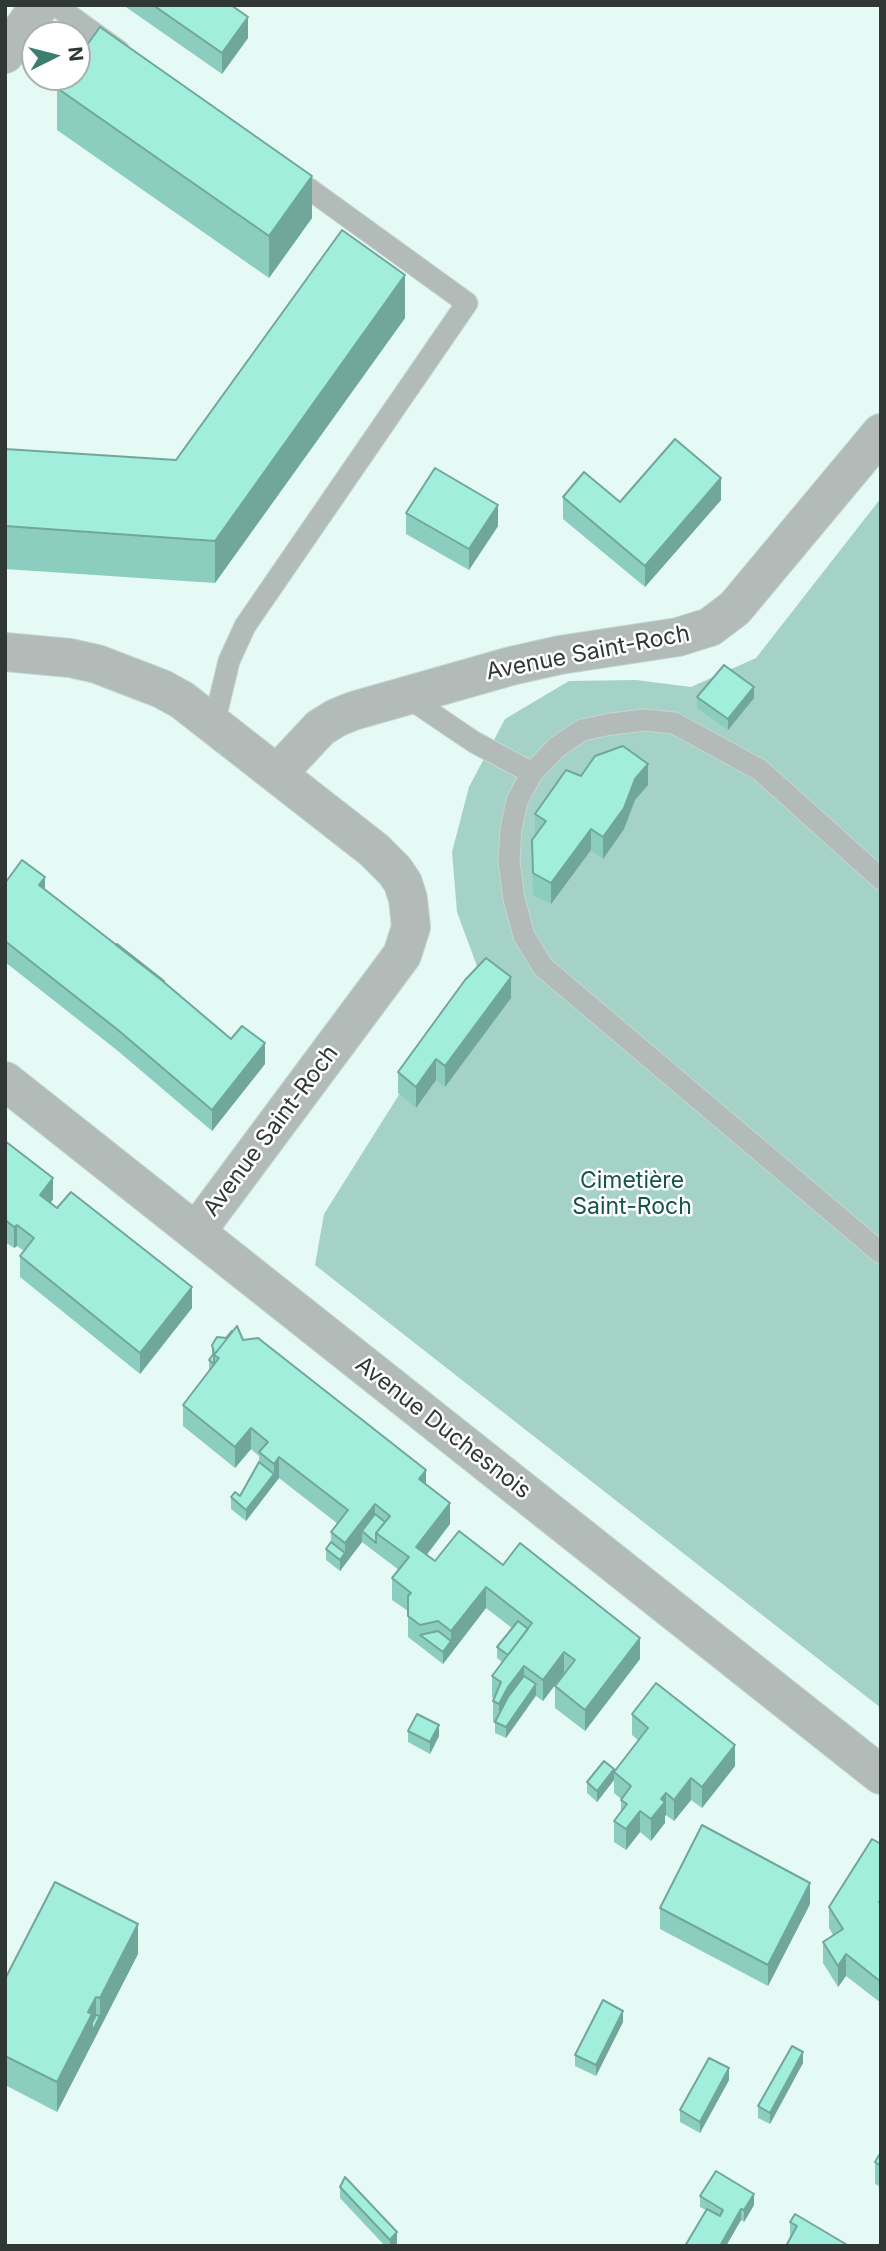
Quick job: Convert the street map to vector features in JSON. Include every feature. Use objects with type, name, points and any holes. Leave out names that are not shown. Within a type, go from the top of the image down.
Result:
[{"type":"street","points":[[5,54],[40,5]]},
{"type":"street","name":"Avenue Saint-Roch","points":[[277,774],[310,738],[336,718],[537,660],[678,637],[710,627],[734,608],[881,433]]},
{"type":"street","name":"Avenue Saint-Roch","points":[[5,652],[70,658],[97,664],[162,689],[211,721],[374,850],[403,883],[411,927],[402,955],[196,1232]]},
{"type":"street","name":"Avenue Duchesnois","points":[[5,1081],[881,1775]]},
{"type":"lane","points":[[55,5],[133,62]]},
{"type":"lane","points":[[211,721],[217,711],[229,661],[245,626],[467,303],[278,166]]},
{"type":"lane","points":[[406,696],[474,742],[532,773]]},
{"type":"lane","points":[[881,879],[760,771],[674,723],[645,720],[582,730],[557,747],[532,773],[517,801],[511,829],[509,861],[514,899],[524,936],[543,967],[881,1254]]},
{"type":"green space","name":"Cimetière Saint-Roch","points":[[881,498],[881,1708],[315,1265],[324,1214],[478,969],[457,912],[452,852],[469,787],[505,719],[569,681],[636,680],[691,687],[756,658]]},
{"type":"building","points":[[153,5],[231,5],[248,17],[222,53]]},
{"type":"building","points":[[100,27],[312,176],[269,236],[61,91],[91,91],[91,40]]},
{"type":"building","points":[[342,230],[405,275],[215,541],[5,526],[5,449],[176,460]]},
{"type":"building","points":[[675,439],[721,478],[645,566],[563,497],[584,472],[620,502]]},
{"type":"building","points":[[435,468],[498,505],[469,549],[406,513]]},
{"type":"building","points":[[724,665],[754,687],[728,719],[697,697]]},
{"type":"building","points":[[623,746],[648,764],[635,779],[624,808],[603,837],[591,829],[551,883],[533,873],[532,840],[546,821],[535,814],[566,770],[581,776],[595,756]]},
{"type":"building","points":[[22,860],[45,877],[39,885],[159,978],[231,1039],[242,1026],[265,1043],[212,1110],[118,1030],[5,941],[5,883]]},
{"type":"building","points":[[116,945],[164,981],[164,982]]},
{"type":"building","points":[[486,958],[511,977],[445,1066],[436,1059],[416,1087],[398,1072],[465,980]]},
{"type":"building","points":[[5,1141],[53,1178],[40,1195],[57,1208],[71,1192],[192,1287],[140,1353],[20,1256],[34,1238],[5,1220]]},
{"type":"building","points":[[237,1326],[243,1340],[258,1338],[426,1470],[419,1479],[450,1503],[416,1547],[435,1561],[459,1531],[503,1565],[520,1543],[640,1638],[585,1710],[555,1686],[575,1660],[564,1652],[543,1680],[524,1666],[499,1704],[493,1701],[501,1682],[492,1676],[532,1623],[486,1587],[451,1631],[438,1621],[420,1625],[408,1616],[408,1596],[411,1593],[392,1578],[409,1557],[376,1533],[390,1516],[375,1504],[345,1543],[331,1532],[348,1510],[279,1457],[274,1464],[259,1452],[268,1442],[251,1428],[235,1447],[183,1405],[219,1358],[214,1355]]},
{"type":"building","points":[[232,1331],[214,1355],[214,1364],[209,1360],[214,1353],[212,1345],[217,1337],[226,1338]]},
{"type":"building","points":[[259,1462],[274,1474],[246,1510],[231,1497],[235,1492],[240,1496]]},
{"type":"building","points":[[375,1514],[385,1522],[376,1533],[376,1543],[362,1531]]},
{"type":"building","points":[[331,1542],[345,1553],[340,1560],[326,1549]]},
{"type":"building","points":[[518,1621],[528,1629],[508,1655],[497,1647]]},
{"type":"building","points":[[438,1631],[451,1641],[443,1652],[420,1635]]},
{"type":"building","points":[[524,1676],[536,1684],[506,1727],[495,1722],[508,1697]]},
{"type":"building","points":[[656,1683],[735,1745],[702,1787],[691,1778],[674,1800],[666,1793],[661,1799],[665,1802],[651,1819],[640,1811],[626,1829],[614,1821],[627,1804],[621,1800],[631,1786],[614,1772],[648,1728],[632,1714]]},
{"type":"building","points":[[417,1714],[439,1725],[430,1742],[408,1731]]},
{"type":"building","points":[[604,1761],[614,1769],[597,1791],[587,1782]]},
{"type":"building","points":[[702,1825],[810,1883],[768,1965],[660,1908]]},
{"type":"building","points":[[872,1839],[881,1844],[881,1982],[846,1954],[838,1966],[823,1942],[843,1929],[829,1907]]},
{"type":"building","points":[[55,1882],[138,1924],[100,1998],[96,1997],[88,2012],[92,2014],[57,2082],[5,2056],[5,1979]]},
{"type":"building","points":[[603,2000],[623,2011],[596,2065],[575,2055]]},
{"type":"building","points":[[96,2015],[100,2016],[92,2032],[92,2023]]},
{"type":"building","points":[[792,2046],[803,2052],[770,2113],[758,2106]]},
{"type":"building","points":[[709,2058],[729,2068],[700,2122],[680,2110]]},
{"type":"building","points":[[881,2152],[881,2166],[875,2162]]},
{"type":"building","points":[[716,2171],[754,2194],[744,2210],[741,2209],[720,2246],[685,2246],[707,2209],[720,2216],[723,2210],[700,2196]]},
{"type":"building","points":[[345,2177],[397,2232],[390,2240],[340,2187]]},
{"type":"building","points":[[795,2214],[849,2246],[786,2246],[797,2226],[790,2222]]}]
